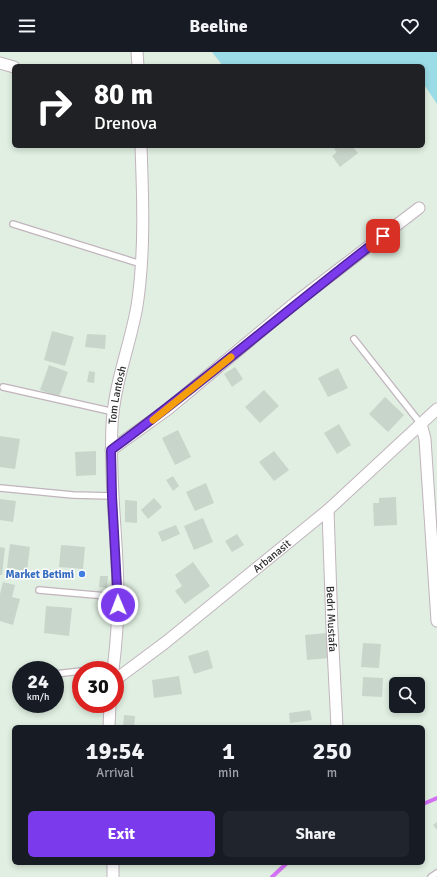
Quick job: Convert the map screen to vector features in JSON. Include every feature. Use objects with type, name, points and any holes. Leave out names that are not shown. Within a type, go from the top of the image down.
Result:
[{"type":"street","points":[[137,52],[138,64]]},
{"type":"street","points":[[0,63],[12,66]]},
{"type":"street","name":"Tom Lantosh","points":[[114,661],[118,597],[111,450],[115,396],[130,340],[137,306],[143,222],[142,148]]},
{"type":"street","points":[[111,450],[168,409],[296,302],[420,208]]},
{"type":"street","name":"Arbanasit","points":[[124,673],[166,642],[328,510],[437,409]]},
{"type":"street","points":[[421,424],[425,439],[437,621]]},
{"type":"street","name":"Bedri Mustafa","points":[[328,510],[337,725]]},
{"type":"street","points":[[109,725],[110,713]]},
{"type":"street","points":[[113,865],[114,877]]},
{"type":"lane","points":[[13,224],[141,264]]},
{"type":"lane","points":[[354,339],[421,424]]},
{"type":"lane","points":[[3,387],[114,412]]},
{"type":"lane","points":[[0,488],[73,495],[112,496]]},
{"type":"lane","points":[[39,590],[118,597]]},
{"type":"lane","points":[[431,877],[437,873]]},
{"type":"shaded area","points":[[212,52],[437,52],[437,104],[425,86],[425,64],[221,64]]},
{"type":"building","points":[[354,148],[358,153],[340,167],[332,156],[337,152],[334,149]]},
{"type":"building","points":[[52,331],[74,337],[65,366],[44,360]]},
{"type":"building","points":[[87,334],[106,335],[105,349],[85,347]]},
{"type":"building","points":[[49,365],[68,372],[59,397],[40,390]]},
{"type":"building","points":[[235,367],[243,379],[232,387],[224,374]]},
{"type":"building","points":[[338,368],[348,388],[328,397],[318,378]]},
{"type":"building","points":[[89,371],[95,372],[94,383],[87,382]]},
{"type":"building","points":[[264,390],[279,406],[260,423],[245,407]]},
{"type":"building","points":[[385,397],[404,415],[388,432],[369,414]]},
{"type":"building","points":[[339,424],[351,445],[337,454],[324,433]]},
{"type":"building","points":[[178,430],[191,457],[175,465],[162,438]]},
{"type":"building","points":[[0,436],[20,439],[15,469],[0,467]]},
{"type":"building","points":[[96,451],[96,475],[76,476],[75,452]]},
{"type":"building","points":[[274,451],[289,470],[274,481],[259,462]]},
{"type":"building","points":[[173,476],[179,486],[173,491],[166,480]]},
{"type":"building","points":[[206,483],[214,503],[195,511],[186,492]]},
{"type":"building","points":[[396,497],[397,525],[374,526],[373,503],[379,503],[379,498]]},
{"type":"building","points":[[154,498],[162,507],[148,519],[141,510]]},
{"type":"building","points":[[0,499],[16,501],[13,522],[0,520]]},
{"type":"building","points":[[125,500],[137,501],[137,523],[125,522]]},
{"type":"building","points":[[203,518],[213,542],[194,550],[184,526]]},
{"type":"building","points":[[176,525],[180,534],[162,542],[158,532]]},
{"type":"building","points":[[237,534],[244,545],[232,552],[225,541]]},
{"type":"building","points":[[10,544],[30,547],[27,571],[7,568]]},
{"type":"building","points":[[61,545],[85,547],[83,569],[59,567]]},
{"type":"building","points":[[0,547],[5,548],[2,575],[0,575]]},
{"type":"building","points":[[193,562],[210,586],[185,604],[175,591],[182,586],[175,575]]},
{"type":"building","points":[[100,576],[108,576],[107,588],[99,587]]},
{"type":"building","points":[[3,582],[15,585],[12,597],[20,599],[13,625],[0,621],[0,594]]},
{"type":"building","points":[[46,606],[72,608],[69,636],[44,633]]},
{"type":"building","points":[[327,633],[329,658],[307,660],[305,635]]},
{"type":"building","points":[[363,643],[381,644],[379,668],[361,667]]},
{"type":"building","points":[[208,650],[213,668],[194,674],[188,656]]},
{"type":"building","points":[[179,676],[182,694],[154,698],[152,680]]},
{"type":"building","points":[[363,677],[383,678],[382,697],[362,696]]},
{"type":"building","points":[[310,710],[312,720],[290,723],[289,713]]},
{"type":"building","points":[[124,715],[135,716],[134,725],[123,725]]},
{"type":"building","points":[[437,822],[437,830],[433,825]]},
{"type":"waterway","points":[[425,803],[437,798]]},
{"type":"waterway","points":[[272,877],[285,865]]},
{"type":"slow traffic","points":[[153,420],[231,357]]},
{"type":"place","name":"Market Betimi","points":[[82,574]]},
{"type":"route","points":[[118,605],[111,450],[168,409],[296,302],[383,236]]}]
